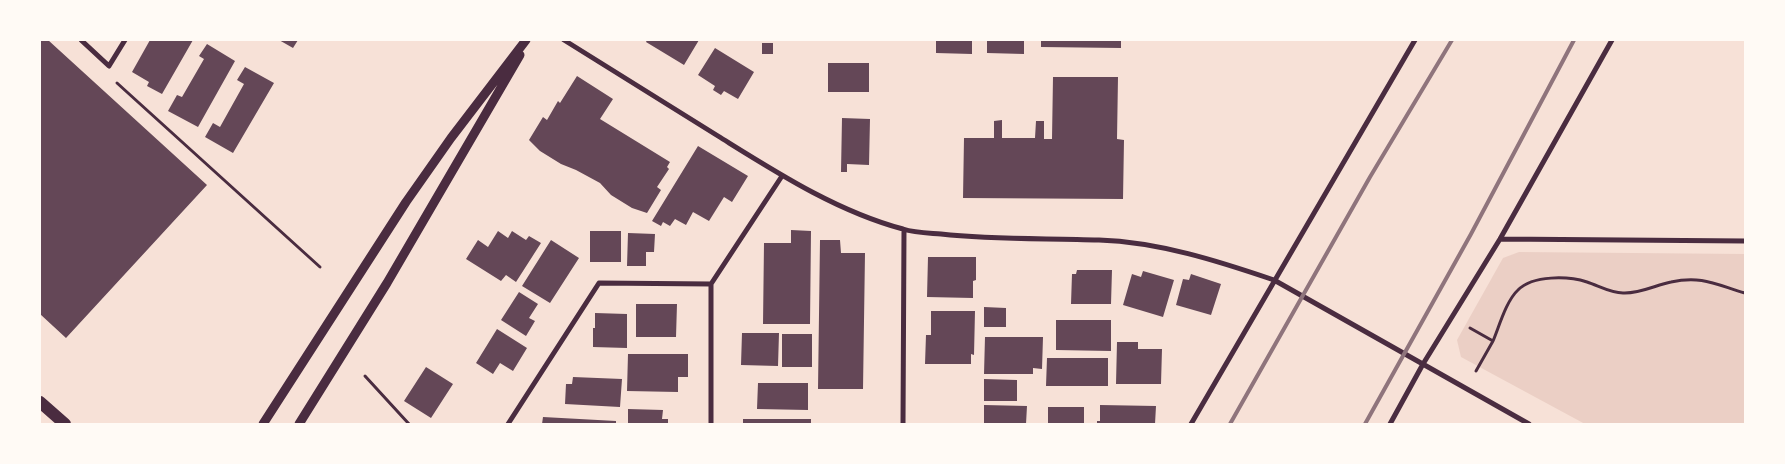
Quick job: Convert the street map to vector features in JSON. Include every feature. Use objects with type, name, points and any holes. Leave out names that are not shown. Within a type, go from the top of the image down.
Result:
[{"type":"main road","points":[[40,402],[65,424]]},
{"type":"street","points":[[81,40],[109,66],[125,40]]},
{"type":"street","points":[[263,424],[406,202],[451,138],[527,40]]},
{"type":"street","points":[[299,424],[387,283],[527,40]]},
{"type":"street","points":[[564,40],[782,176],[834,202],[904,230],[975,238],[1100,240],[1132,243],[1176,251],[1274,280],[1529,424]]},
{"type":"street","points":[[1191,424],[1415,40]]},
{"type":"street","points":[[1390,424],[1423,364],[1500,239],[1612,40]]},
{"type":"street","points":[[711,424],[711,284],[782,176]]},
{"type":"street","points":[[903,424],[904,230]]},
{"type":"street","points":[[1500,239],[1745,241]]},
{"type":"street","points":[[508,424],[599,283],[711,284]]},
{"type":"path","points":[[109,66],[117,83],[320,267]]},
{"type":"path","points":[[1476,371],[1493,341],[1511,300],[1518,290],[1529,283],[1540,280],[1569,278],[1623,293],[1672,281],[1690,279],[1710,281],[1745,292]]},
{"type":"path","points":[[1470,328],[1493,341]]},
{"type":"path","points":[[364,376],[409,424]]},
{"type":"shaded area","points":[[1519,252],[1745,254],[1745,424],[1585,424],[1461,357],[1457,340],[1503,258]]},
{"type":"building","points":[[40,40],[48,40],[207,185],[66,338],[40,314]]},
{"type":"building","points":[[150,40],[193,40],[162,94],[147,86],[149,82],[132,72]]},
{"type":"building","points":[[279,40],[298,40],[293,48]]},
{"type":"building","points":[[647,40],[699,40],[684,65],[646,42]]},
{"type":"building","points":[[936,40],[972,40],[972,54],[936,53]]},
{"type":"building","points":[[987,40],[1024,40],[1024,54],[987,53]]},
{"type":"building","points":[[1041,40],[1121,40],[1121,48],[1041,47]]},
{"type":"building","points":[[762,43],[773,43],[773,54],[762,54]]},
{"type":"building","points":[[207,44],[235,61],[198,127],[168,111],[177,95],[182,97],[204,59],[199,56]]},
{"type":"building","points":[[715,48],[754,72],[738,99],[724,91],[721,95],[713,90],[715,86],[698,75]]},
{"type":"building","points":[[828,63],[869,63],[869,92],[828,92]]},
{"type":"building","points":[[245,67],[274,83],[233,153],[205,137],[213,123],[220,127],[244,84],[237,80]]},
{"type":"building","points":[[577,76],[613,99],[600,119],[670,162],[667,167],[669,169],[657,187],[661,190],[647,213],[632,208],[611,195],[600,183],[561,164],[540,151],[529,140],[543,117],[547,120],[558,101],[560,103]]},
{"type":"building","points":[[1053,77],[1118,77],[1117,139],[1124,140],[1123,199],[963,198],[964,138],[994,138],[994,121],[1002,120],[1002,138],[1035,138],[1036,121],[1044,121],[1044,139],[1052,139]]},
{"type":"building","points":[[842,118],[870,119],[869,165],[847,164],[847,172],[841,172]]},
{"type":"building","points":[[698,146],[748,176],[732,202],[724,197],[709,221],[693,212],[686,225],[675,219],[670,226],[663,222],[661,226],[652,221]]},
{"type":"building","points":[[791,230],[811,231],[810,324],[763,324],[764,243],[791,243]]},
{"type":"building","points":[[498,231],[508,238],[512,231],[526,240],[529,236],[541,243],[516,282],[506,275],[501,281],[466,259],[478,240],[488,247]]},
{"type":"building","points":[[590,231],[621,231],[621,262],[590,262]]},
{"type":"building","points":[[628,233],[655,234],[654,252],[646,252],[646,266],[627,266]]},
{"type":"building","points":[[551,240],[579,258],[550,303],[522,286]]},
{"type":"building","points":[[820,240],[840,240],[841,253],[865,253],[863,389],[818,389]]},
{"type":"building","points":[[928,257],[976,257],[976,280],[973,281],[973,298],[927,297]]},
{"type":"building","points":[[1077,270],[1112,270],[1111,304],[1071,304],[1072,274],[1076,274]]},
{"type":"building","points":[[1143,271],[1174,280],[1163,317],[1123,305],[1132,274],[1141,277]]},
{"type":"building","points":[[1191,274],[1221,284],[1211,315],[1176,305],[1183,279],[1189,280]]},
{"type":"building","points":[[519,292],[538,304],[529,318],[535,321],[526,336],[501,320]]},
{"type":"building","points":[[636,304],[677,304],[676,337],[636,337]]},
{"type":"building","points":[[984,307],[1006,308],[1006,327],[984,327]]},
{"type":"building","points":[[931,311],[975,311],[974,355],[971,354],[971,364],[925,364],[926,335],[931,335]]},
{"type":"building","points":[[595,313],[627,314],[627,348],[593,347]]},
{"type":"building","points":[[1056,320],[1111,320],[1111,351],[1056,350]]},
{"type":"building","points":[[497,329],[527,348],[513,371],[500,363],[493,374],[476,363]]},
{"type":"building","points":[[742,333],[779,333],[778,366],[741,365]]},
{"type":"building","points":[[782,334],[812,334],[812,367],[782,367]]},
{"type":"building","points":[[985,337],[1043,337],[1042,369],[1033,368],[1033,374],[984,374]]},
{"type":"building","points":[[1117,342],[1138,342],[1138,349],[1162,349],[1161,384],[1116,384]]},
{"type":"building","points":[[628,354],[688,354],[688,377],[678,377],[678,392],[627,391]]},
{"type":"building","points":[[1047,358],[1108,358],[1108,386],[1046,386]]},
{"type":"building","points":[[426,367],[453,384],[431,418],[404,401]]},
{"type":"building","points":[[573,377],[622,379],[620,407],[565,404],[566,384],[572,384]]},
{"type":"building","points":[[984,379],[1017,380],[1017,401],[984,401]]},
{"type":"building","points":[[758,383],[808,383],[808,410],[757,409]]},
{"type":"building","points":[[984,405],[1027,406],[1026,424],[984,424]]},
{"type":"building","points":[[1100,405],[1156,406],[1155,424],[1097,424],[1097,421],[1100,421]]},
{"type":"building","points":[[1048,407],[1084,407],[1084,424],[1048,424]]},
{"type":"building","points":[[628,409],[663,410],[662,419],[668,419],[668,424],[628,424]]},
{"type":"building","points":[[543,417],[616,421],[616,424],[542,424]]},
{"type":"building","points":[[743,419],[811,419],[811,424],[743,424]]},
{"type":"railway","points":[[1230,424],[1370,177],[1452,40]]},
{"type":"railway","points":[[1365,424],[1471,234],[1574,40]]}]
